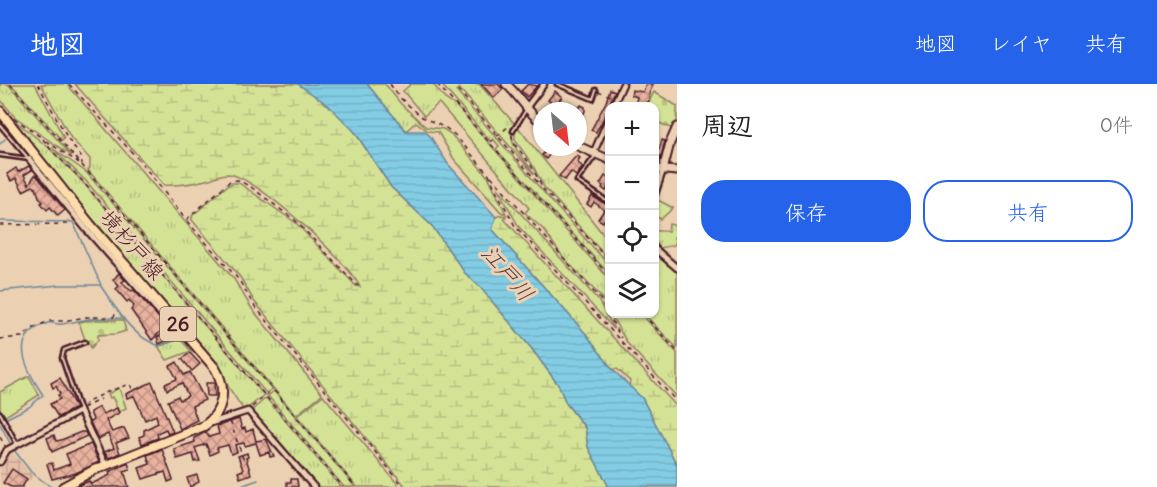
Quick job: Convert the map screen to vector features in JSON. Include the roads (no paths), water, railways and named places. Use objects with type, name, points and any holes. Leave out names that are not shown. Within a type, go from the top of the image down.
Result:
[{"type":"main road","points":[[506,84],[533,115]]},
{"type":"main road","name":"境杉戸線","points":[[0,111],[76,207],[215,368],[221,381],[223,396],[208,423]]},
{"type":"main road","points":[[663,170],[677,127]]},
{"type":"main road","points":[[587,151],[605,159]]},
{"type":"main road","points":[[659,170],[677,171]]},
{"type":"main road","points":[[63,487],[106,466],[208,423]]},
{"type":"street","points":[[515,92],[519,84]]},
{"type":"street","points":[[525,108],[544,84]]},
{"type":"street","points":[[615,102],[623,84]]},
{"type":"street","points":[[594,155],[605,126]]},
{"type":"street","points":[[29,159],[86,229],[168,322],[180,327]]},
{"type":"street","points":[[659,182],[663,170]]},
{"type":"street","points":[[659,252],[677,268]]},
{"type":"street","points":[[0,462],[8,449],[81,409],[106,466]]},
{"type":"street","points":[[208,423],[248,411],[314,487]]},
{"type":"lane","points":[[557,84],[592,99],[596,90]]},
{"type":"lane","points":[[513,130],[525,108]]},
{"type":"lane","points":[[0,125],[29,159]]},
{"type":"lane","points":[[0,155],[29,159]]},
{"type":"lane","points":[[594,155],[577,181],[605,200]]},
{"type":"lane","points":[[81,409],[62,358],[63,350],[85,342]]},
{"type":"lane","points":[[0,413],[16,444]]},
{"type":"water","name":"江戸川","points":[[298,84],[367,84],[406,131],[425,131],[430,136],[448,164],[496,217],[492,229],[586,334],[612,369],[642,398],[677,465],[677,487],[609,487],[588,447],[585,427],[566,403],[559,386],[532,349],[480,287],[465,273],[432,226],[391,187],[355,132],[328,105]]},
{"type":"waterway","points":[[0,144],[5,139]]},
{"type":"waterway","points":[[0,221],[73,222],[101,285]]},
{"type":"waterway","points":[[0,291],[59,285],[100,285],[126,321],[141,336],[160,346],[180,339]]},
{"type":"waterway","points":[[7,418],[29,407],[43,395],[26,365],[24,354],[27,336],[35,329],[48,323],[123,318]]},
{"type":"waterway","points":[[0,424],[11,445]]},
{"type":"waterway","points":[[14,450],[31,472],[51,487]]},
{"type":"waterway","points":[[238,487],[258,480]]}]
